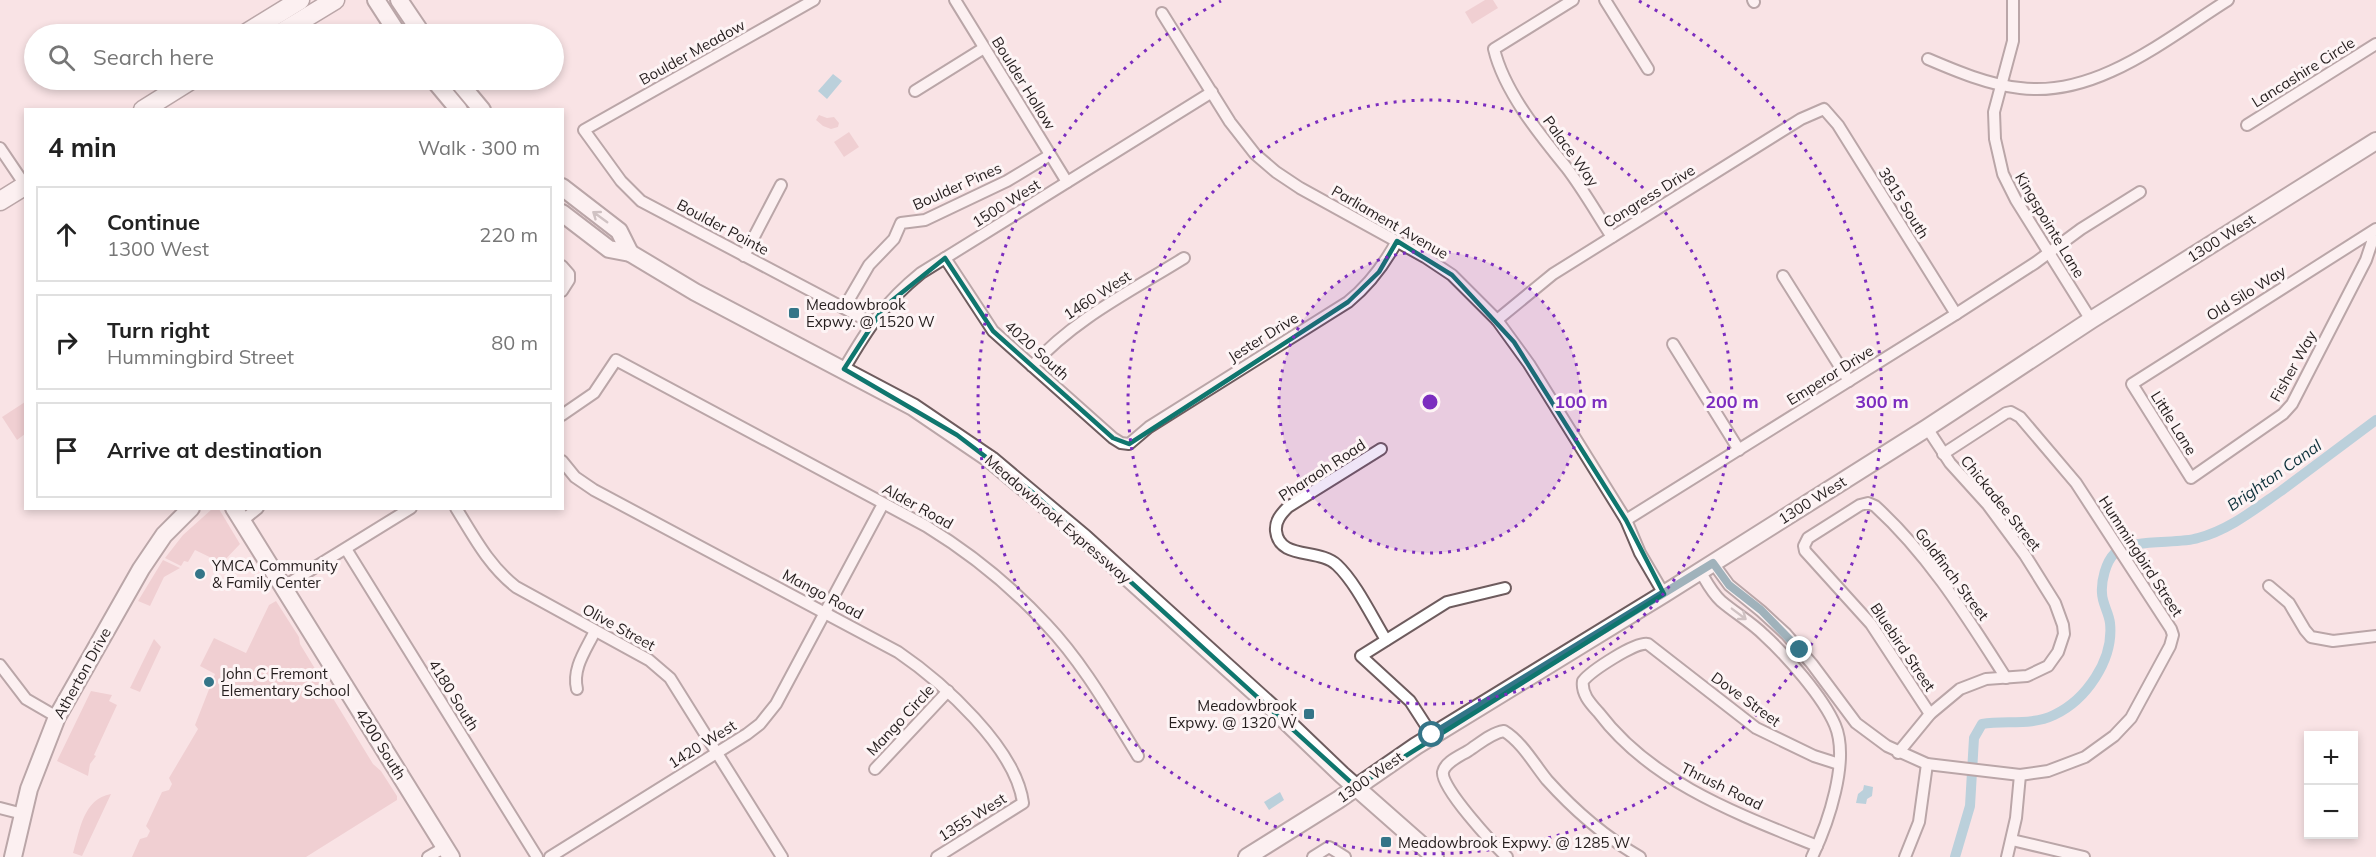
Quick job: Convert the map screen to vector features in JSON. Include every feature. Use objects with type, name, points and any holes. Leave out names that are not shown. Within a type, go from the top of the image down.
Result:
[{"type":"main road","points":[[261,24],[300,0]]},
{"type":"main road","points":[[295,24],[335,0]]},
{"type":"main road","points":[[146,108],[175,90]]},
{"type":"main road","points":[[0,201],[24,187]]},
{"type":"street","points":[[376,0],[392,24]]},
{"type":"street","points":[[399,0],[415,24]]},
{"type":"street","name":"Boulder Meadow","points":[[584,130],[814,0]]},
{"type":"street","name":"Boulder Hollow","points":[[955,0],[1067,182]]},
{"type":"street","name":"Palace Way","points":[[1573,0],[1494,49],[1499,69],[1546,145],[1580,186],[1612,237]]},
{"type":"street","points":[[1605,0],[1648,69]]},
{"type":"street","name":"Kingspointe Lane","points":[[2013,0],[2013,41],[1994,112],[1995,139],[2002,174],[2048,253],[2091,320]]},
{"type":"street","points":[[1928,59],[2001,84],[2020,88],[2043,89],[2075,86],[2121,67],[2228,0]]},
{"type":"street","name":"Parliament Avenue","points":[[1162,13],[1238,133],[1255,154],[1275,172],[1452,275],[1497,320],[1529,364],[1626,520],[1640,553],[1664,594]]},
{"type":"street","name":"Lancashire Circle","points":[[2247,125],[2376,44]]},
{"type":"street","points":[[915,91],[984,48]]},
{"type":"street","points":[[442,90],[457,108]]},
{"type":"street","points":[[465,90],[480,108]]},
{"type":"street","name":"1500 West","points":[[844,369],[872,323],[900,291],[921,273],[1212,92]]},
{"type":"street","name":"Congress Drive","points":[[1497,320],[1541,282],[1801,119],[1824,110]]},
{"type":"street","name":"3815 South","points":[[1824,110],[1838,125],[1956,314]]},
{"type":"street","name":"Boulder Pointe","points":[[584,130],[621,182],[641,201],[872,323]]},
{"type":"street","name":"1300 West","points":[[1247,857],[1338,800],[1432,735],[1664,594],[1927,429],[2091,320],[2376,141]]},
{"type":"street","points":[[0,148],[24,184]]},
{"type":"street","name":"Boulder Pines","points":[[844,308],[869,265],[894,239],[901,223],[925,220],[1007,181],[1050,155]]},
{"type":"street","points":[[744,256],[781,185]]},
{"type":"street","name":"Meadowbrook Expressway","points":[[565,190],[619,231],[630,252]]},
{"type":"street","name":"Emperor Drive","points":[[1626,520],[1956,314],[2140,192]]},
{"type":"street","name":"Meadowbrook Expressway","points":[[564,215],[609,249],[630,252],[695,292],[844,369],[913,407],[957,435],[1032,492],[1435,857]]},
{"type":"street","name":"Old Silo Way","points":[[2132,384],[2376,230]]},
{"type":"street","name":"Fisher Way","points":[[2191,478],[2283,414],[2292,404],[2366,260],[2376,230]]},
{"type":"street","name":"Jester Drive","points":[[1130,444],[1149,427],[1348,302],[1364,289],[1378,272],[1397,241]]},
{"type":"street","name":"4020 South","points":[[945,258],[983,320],[1001,339],[1113,438],[1121,443],[1130,444]]},
{"type":"street","name":"1460 West","points":[[1032,366],[1056,341],[1073,328],[1184,258]]},
{"type":"street","points":[[564,268],[569,274],[569,280],[564,288]]},
{"type":"street","points":[[1783,276],[1849,381]]},
{"type":"street","points":[[1673,344],[1739,450]]},
{"type":"street","name":"Alder Road","points":[[564,414],[594,393],[616,360],[926,526],[967,552],[1009,587],[1047,625],[1082,668],[1138,756]]},
{"type":"street","name":"Little Lane","points":[[2132,384],[2191,478]]},
{"type":"street","name":"Chickadee Street","points":[[1943,454],[2002,415],[2011,412]]},
{"type":"street","name":"Hummingbird Street","points":[[1706,567],[1761,610],[1786,634],[1812,664],[1849,716],[1866,732],[1898,753],[1927,764],[2020,775],[2048,771],[2074,762],[2114,736],[2136,710],[2170,646],[2173,635],[2119,549],[2061,464],[2020,417],[2011,412]]},
{"type":"street","name":"Chickadee Street","points":[[1898,753],[1930,714],[1960,689],[1973,683],[2027,676],[2048,666],[2062,644],[2063,625],[2055,603],[2025,555],[1988,505],[1943,454],[1927,429]]},
{"type":"street","name":"Pharaoh Road","points":[[1381,449],[1288,507],[1278,519],[1276,528],[1277,537],[1290,551],[1314,554],[1337,565],[1386,640]]},
{"type":"street","name":"Mango Road","points":[[564,463],[575,477],[594,490],[825,612],[898,652],[921,668],[948,691],[995,744],[1022,787],[1023,803]]},
{"type":"street","name":"Goldfinch Street","points":[[1804,546],[1808,538],[1860,505],[1868,503],[1875,506],[1934,570],[2006,678]]},
{"type":"street","name":"1420 West","points":[[550,857],[747,734],[769,714],[883,504]]},
{"type":"street","name":"Atherton Drive","points":[[14,857],[22,814],[38,764],[57,717],[144,563],[164,535],[189,510]]},
{"type":"street","points":[[238,515],[252,510]]},
{"type":"street","points":[[283,587],[408,510]]},
{"type":"street","name":"Olive Street","points":[[457,510],[484,554],[505,579],[527,595],[660,668],[676,687],[779,856]]},
{"type":"street","name":"4200 South","points":[[238,515],[448,852]]},
{"type":"street","name":"Bluebird Street","points":[[1804,546],[1806,555],[1838,585],[1871,624],[1930,714]]},
{"type":"street","name":"4180 South","points":[[346,549],[537,857]]},
{"type":"street","points":[[1706,567],[1721,601],[1755,626],[1788,659],[1835,725],[1839,764],[1831,805],[1812,857]]},
{"type":"street","points":[[2269,586],[2289,603],[2311,637],[2333,641],[2376,636]]},
{"type":"street","points":[[1432,735],[1410,701],[1361,656],[1448,602],[1505,588]]},
{"type":"street","points":[[577,689],[575,675],[578,665],[595,631]]},
{"type":"street","name":"Dove Street","points":[[1583,681],[1633,647],[1644,643],[1653,647],[1756,728],[1814,756],[1839,764]]},
{"type":"street","points":[[0,665],[26,699],[57,717]]},
{"type":"street","name":"Thrush Road","points":[[1583,681],[1583,691],[1604,720],[1625,742],[1669,777],[1720,805],[1817,846]]},
{"type":"street","name":"Mango Circle","points":[[874,769],[948,691]]},
{"type":"street","points":[[1507,857],[1458,802],[1445,782],[1443,771],[1450,762],[1493,735],[1504,731],[1515,739],[1548,782],[1584,817],[1640,857]]},
{"type":"street","points":[[1905,857],[1919,822],[1927,764]]},
{"type":"street","points":[[2007,857],[2016,818],[2020,775]]},
{"type":"street","name":"1355 West","points":[[937,857],[1023,803]]},
{"type":"street","points":[[0,808],[22,814]]},
{"type":"street","points":[[2012,840],[2084,857]]},
{"type":"street","points":[[1313,857],[1329,847],[1345,857]]},
{"type":"street","points":[[428,857],[448,852]]},
{"type":"highlighted area","points":[[1397,241],[1452,275],[1514,342],[1626,520],[1664,594],[1356,787],[1032,492],[957,435],[844,369],[884,307],[945,258],[993,331],[1113,438],[1129,444],[1348,302],[1379,272]]},
{"type":"shaded area","points":[[1485,0],[1493,0],[1498,8],[1472,24],[1465,12]]},
{"type":"shaded area","points":[[819,115],[827,118],[834,117],[839,123],[838,127],[831,129],[823,126],[816,120]]},
{"type":"shaded area","points":[[849,132],[859,147],[844,157],[834,142]]},
{"type":"shaded area","points":[[24,403],[24,435],[17,440],[2,417]]},
{"type":"shaded area","points":[[211,510],[220,510],[240,544],[222,563],[195,550],[188,562],[184,561],[181,566],[165,558],[183,535]]},
{"type":"shaded area","points":[[163,560],[180,568],[164,577],[150,606],[138,601]]},
{"type":"shaded area","points":[[276,601],[373,764],[381,771],[397,796],[397,800],[306,857],[132,857],[140,839],[147,837],[150,831],[146,826],[162,792],[169,790],[172,784],[169,778],[198,729],[195,725],[215,674],[200,666],[214,638],[246,653],[269,605]]},
{"type":"shaded area","points":[[154,639],[161,647],[140,692],[130,688]]},
{"type":"shaded area","points":[[91,691],[112,695],[109,701],[117,705],[94,755],[96,756],[90,764],[88,776],[57,761]]},
{"type":"shaded area","points":[[111,794],[82,856],[73,853],[84,817],[89,809],[94,802]]},
{"type":"water","points":[[833,74],[842,81],[827,99],[818,91]]},
{"type":"water","points":[[1864,785],[1873,787],[1872,796],[1867,799],[1866,804],[1856,803],[1858,794],[1863,790]]},
{"type":"water","points":[[1280,792],[1284,800],[1269,810],[1264,802]]},
{"type":"waterway","name":"Brighton Canal","points":[[1955,857],[1970,806],[1974,738],[1982,724],[2027,722],[2054,715],[2077,700],[2087,689],[2102,664],[2110,637],[2110,623],[2102,597],[2102,583],[2111,557],[2132,545],[2189,540],[2220,530],[2281,491],[2376,420]]},
{"type":"place","name":"Meadowbrook Expwy. @ 1520 W","points":[[794,313]]},
{"type":"place","name":"YMCA Community & Family Center","points":[[200,574]]},
{"type":"place","name":"John C Fremont Elementary School","points":[[209,682]]},
{"type":"place","name":"Meadowbrook Expwy. @ 1320 W","points":[[1309,714]]},
{"type":"place","name":"Meadowbrook Expwy. @ 1285 W","points":[[1386,842]]},
{"type":"route","points":[[1432,735],[1713,563],[1725,581],[1761,610],[1800,650]]}]
